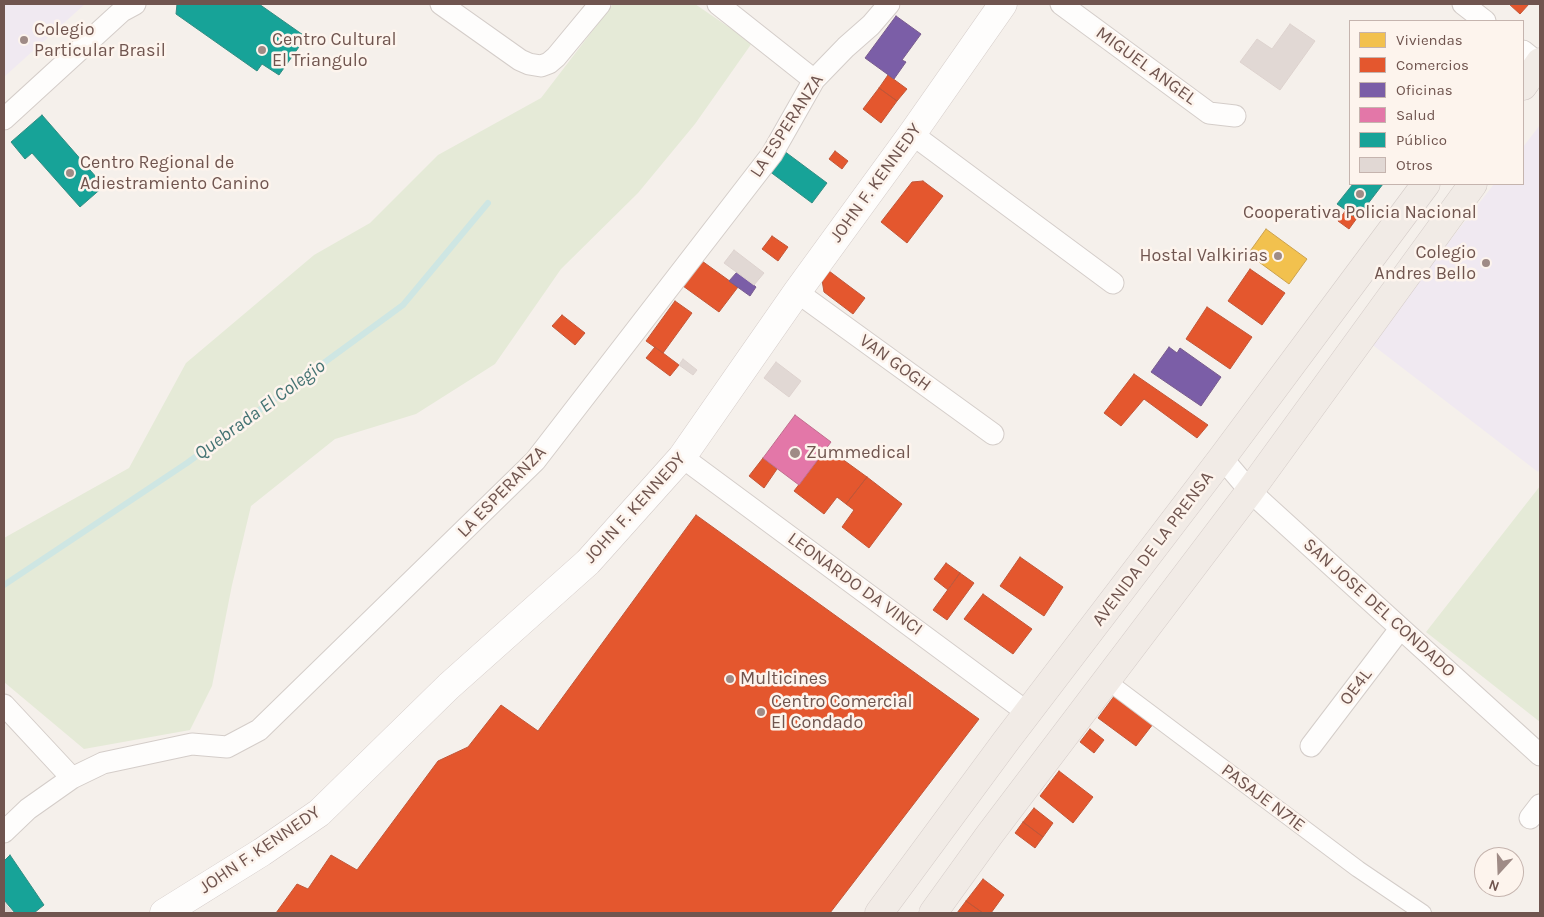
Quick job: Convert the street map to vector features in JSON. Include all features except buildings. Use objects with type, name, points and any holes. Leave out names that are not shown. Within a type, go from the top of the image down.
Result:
[{"type":"main road","name":"JOHN F. KENNEDY","points":[[164,913],[262,852],[320,812],[449,686],[588,562],[682,457],[797,292],[912,134],[1003,4]]},
{"type":"main road","name":"AVENIDA DE LA PRENSA","points":[[879,913],[1425,185]]},
{"type":"main road","points":[[932,913],[1250,491],[1472,185]]},
{"type":"street","points":[[4,119],[122,11],[135,4]]},
{"type":"street","points":[[441,4],[520,60],[528,64],[540,66],[549,63],[556,57],[600,4]]},
{"type":"street","points":[[718,4],[814,80]]},
{"type":"street","name":"LA ESPERANZA","points":[[4,832],[28,809],[72,778],[103,762],[192,744],[227,747],[259,730],[535,461],[772,154],[814,80],[846,47],[871,25],[889,4]]},
{"type":"street","name":"MIGUEL ANGEL","points":[[1061,4],[1209,112],[1235,116]]},
{"type":"street","points":[[1463,4],[1484,20]]},
{"type":"street","points":[[912,134],[1113,284]]},
{"type":"street","name":"VAN GOGH","points":[[797,292],[993,434]]},
{"type":"street","name":"LEONARDO DA VINCI","points":[[682,457],[1028,713]]},
{"type":"street","name":"SAN JOSE DEL CONDADO","points":[[1222,458],[1250,491],[1540,754]]},
{"type":"street","name":"OE4L","points":[[1311,746],[1400,629]]},
{"type":"street","name":"PASAJE N71E","points":[[1106,680],[1358,869],[1422,913]]},
{"type":"street","points":[[4,705],[72,778]]},
{"type":"shaded area","name":"Colegio Particular Brasil","points":[[4,4],[85,4],[4,77]]},
{"type":"shaded area","name":"Colegio Andres Bello","points":[[1540,125],[1540,469],[1538,472],[1370,343],[1493,185],[1524,185],[1524,146]]},
{"type":"green space","points":[[613,4],[695,4],[752,43],[695,124],[638,193],[561,269],[495,364],[416,414],[335,439],[251,506],[232,585],[212,686],[190,730],[84,749],[4,682],[4,538],[129,468],[186,363],[314,255],[370,223],[438,155],[541,98]]},
{"type":"green space","points":[[1540,486],[1540,722],[1426,632]]},
{"type":"waterway","name":"Quebrada El Colegio","points":[[4,585],[187,463],[403,305],[488,203]]},
{"type":"place","name":"Colegio Particular Brasil","points":[[24,40]]},
{"type":"place","name":"Centro Cultural El Triangulo","points":[[262,50]]},
{"type":"place","name":"Centro Regional de Adiestramiento Canino","points":[[70,173]]},
{"type":"place","name":"Cooperativa Policia Nacional","points":[[1360,194]]},
{"type":"place","name":"Hostal Valkirias","points":[[1278,256]]},
{"type":"place","name":"Colegio Andres Bello","points":[[1486,263]]},
{"type":"place","name":"Zummedical","points":[[795,453]]},
{"type":"place","name":"Multicines","points":[[730,679]]},
{"type":"place","name":"Centro Comercial El Condado","points":[[761,712]]}]
